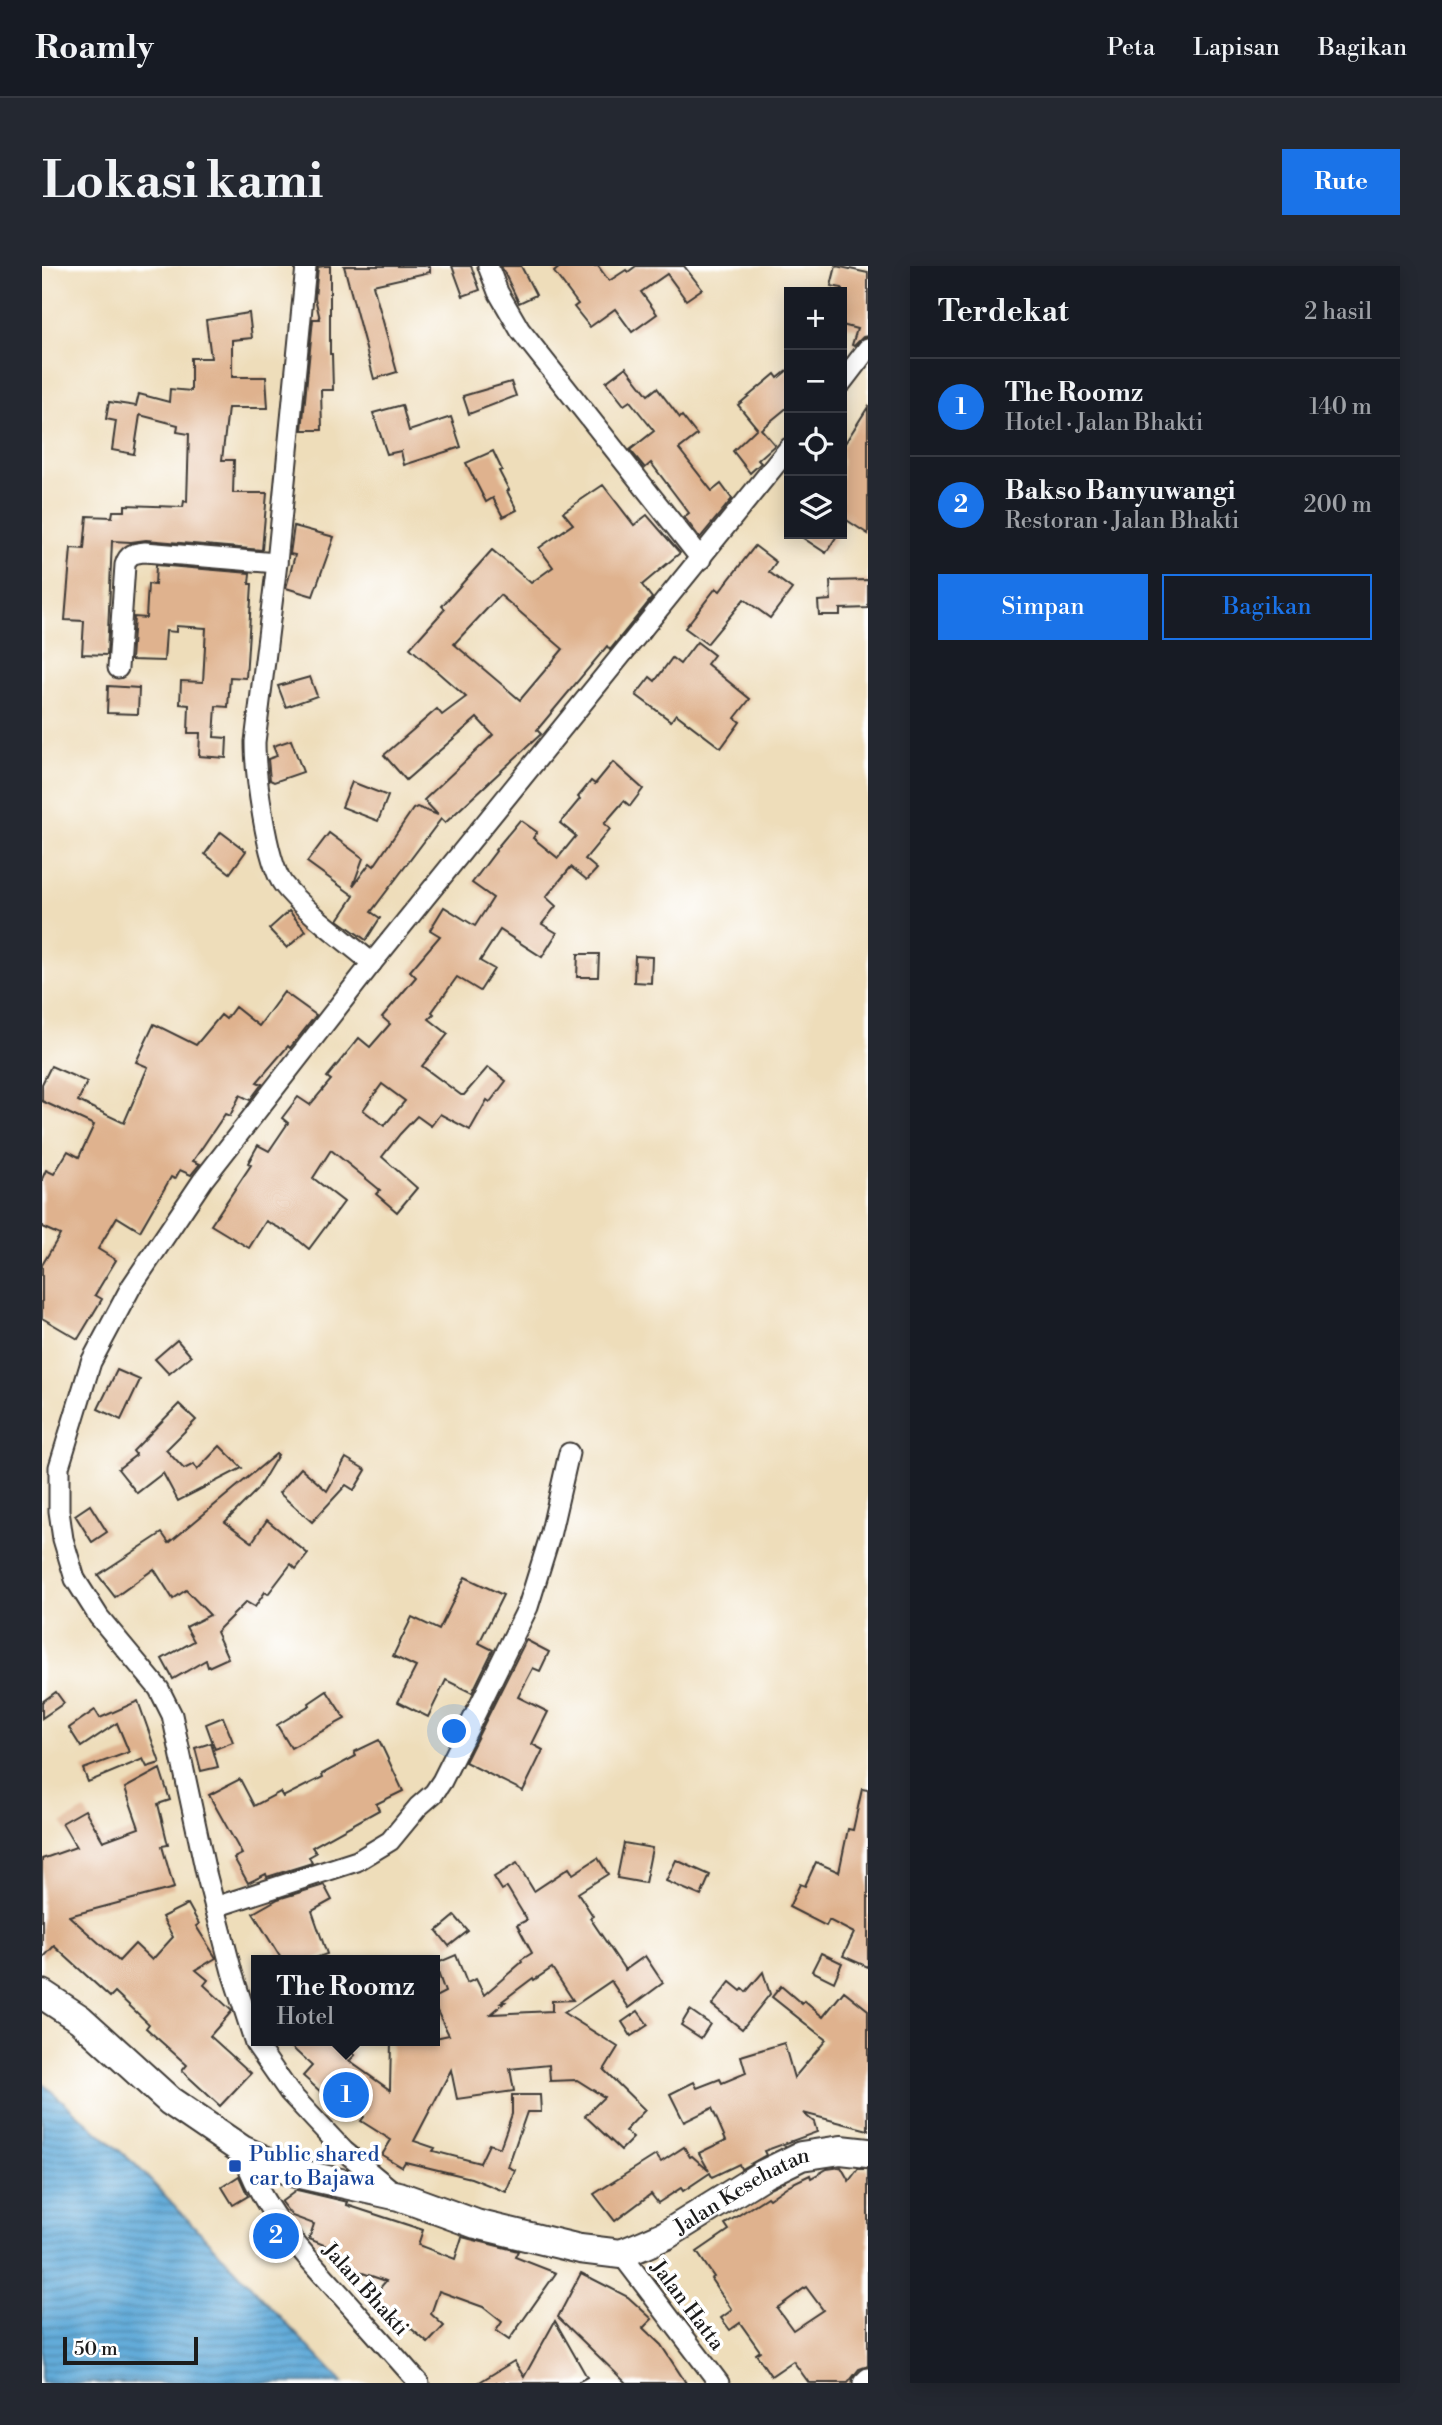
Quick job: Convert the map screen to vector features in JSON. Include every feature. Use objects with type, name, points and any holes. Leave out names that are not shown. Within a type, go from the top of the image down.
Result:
[{"type":"highway","points":[[42,1994],[80,2019],[170,2101],[242,2150],[291,2172],[399,2196],[476,2224],[580,2249],[621,2254]]},
{"type":"highway","name":"Jalan Kesehatan","points":[[621,2254],[666,2235],[764,2174],[801,2156],[841,2150],[868,2153]]},
{"type":"street","points":[[306,266],[255,742],[255,768],[273,864],[282,882],[294,896],[372,963]]},
{"type":"street","points":[[488,266],[498,292],[520,330],[701,559]]},
{"type":"street","points":[[847,375],[868,348]]},
{"type":"street","points":[[251,2031],[215,1907],[169,1709],[159,1689],[99,1617],[75,1579],[63,1539],[59,1511],[59,1467],[91,1362],[131,1287],[203,1180],[372,963],[784,455]]},
{"type":"street","points":[[118,668],[125,565],[133,554],[145,552],[276,563]]},
{"type":"street","points":[[215,1907],[357,1861],[390,1841],[418,1807],[434,1793],[528,1607],[550,1536],[569,1453]]},
{"type":"street","points":[[257,2046],[289,2092],[344,2151],[399,2196]]},
{"type":"street","name":"Jalan Bhakti","points":[[242,2150],[264,2202],[307,2258],[419,2383]]},
{"type":"street","name":"Jalan Hatta","points":[[621,2254],[719,2383]]},
{"type":"street","points":[[863,2383],[868,2378]]},
{"type":"water","points":[[42,2083],[136,2165],[343,2383],[42,2383]]},
{"type":"building","points":[[330,266],[330,354],[333,390],[321,390],[322,430],[302,430],[313,319],[320,319],[315,298],[318,267]]},
{"type":"building","points":[[344,266],[430,266],[430,272],[373,285],[397,372],[374,379]]},
{"type":"building","points":[[452,266],[471,266],[480,290],[463,296]]},
{"type":"building","points":[[501,266],[521,266],[536,295],[519,303]]},
{"type":"building","points":[[561,266],[598,266],[609,281],[636,266],[684,266],[702,289],[686,300],[667,274],[641,292],[657,314],[632,332],[615,309],[590,327],[574,307],[578,304],[554,272]]},
{"type":"building","points":[[836,266],[868,273],[868,336],[854,346],[852,345],[857,329],[847,326],[847,287],[831,286]]},
{"type":"building","points":[[249,313],[252,338],[232,340],[232,377],[266,377],[268,408],[228,408],[222,460],[234,460],[233,493],[267,493],[262,550],[146,540],[112,541],[107,655],[82,654],[84,621],[65,620],[71,548],[84,549],[87,516],[112,517],[113,511],[125,511],[125,505],[183,507],[184,501],[187,502],[189,434],[177,432],[178,425],[140,415],[134,454],[112,450],[116,421],[106,419],[109,402],[136,406],[139,394],[169,402],[170,389],[191,391],[191,358],[211,358],[206,320]]},
{"type":"building","points":[[626,367],[648,395],[657,388],[680,418],[682,416],[697,435],[679,449],[712,491],[721,484],[732,499],[700,538],[684,517],[689,513],[651,463],[645,468],[630,450],[654,431],[630,401],[624,405],[606,382]]},
{"type":"building","points":[[784,373],[784,410],[761,429],[775,445],[758,460],[761,463],[750,473],[733,451],[757,428],[738,405],[775,374],[778,378]]},
{"type":"building","points":[[511,382],[516,396],[469,414],[463,396]]},
{"type":"building","points":[[402,405],[409,431],[451,417],[461,447],[404,465],[401,451],[387,454],[373,413]]},
{"type":"building","points":[[868,407],[868,534],[847,520],[847,440]]},
{"type":"building","points":[[493,451],[509,490],[507,491],[517,510],[503,517],[493,498],[486,502],[466,463]]},
{"type":"building","points":[[603,485],[634,525],[647,515],[680,553],[642,585],[652,598],[610,650],[607,646],[537,730],[541,734],[445,823],[441,819],[371,912],[380,918],[366,940],[338,920],[354,896],[307,862],[329,833],[363,858],[353,886],[370,863],[374,866],[413,809],[417,807],[438,815],[424,800],[493,735],[477,718],[406,780],[384,755],[437,709],[442,715],[466,697],[410,648],[445,609],[442,606],[492,550],[531,583],[553,567],[539,548],[573,524],[563,512]],"holes":[[[500,595],[563,649],[520,700],[454,644]]]},
{"type":"building","points":[[294,526],[334,537],[313,596],[286,588],[295,555],[290,554]]},
{"type":"building","points":[[805,539],[835,539],[826,553]]},
{"type":"building","points":[[755,546],[776,562],[769,572],[792,589],[770,618],[744,599],[707,644],[685,628],[716,588],[720,591]]},
{"type":"building","points":[[156,565],[250,573],[249,584],[252,584],[246,678],[230,677],[228,707],[216,706],[214,737],[227,738],[226,758],[199,756],[200,733],[188,733],[189,705],[180,704],[181,681],[203,682],[206,628],[176,626],[176,632],[166,631],[164,661],[131,660],[134,617],[146,618],[148,584],[155,585]]},
{"type":"building","points":[[868,580],[868,608],[840,609],[840,615],[819,615],[818,601],[831,600],[830,581]]},
{"type":"building","points":[[697,642],[714,655],[707,664],[750,699],[735,718],[740,722],[721,748],[676,714],[671,721],[636,695],[650,677],[655,681],[672,658],[680,664]]},
{"type":"building","points":[[310,677],[317,696],[286,707],[278,686]]},
{"type":"building","points":[[108,686],[139,688],[138,714],[107,713]]},
{"type":"building","points":[[291,740],[303,772],[274,782],[270,780],[268,759],[277,756],[273,746]]},
{"type":"building","points":[[613,762],[643,789],[630,806],[624,801],[604,824],[610,829],[585,859],[597,869],[587,880],[571,867],[546,897],[556,906],[542,924],[557,933],[542,957],[500,930],[480,961],[494,969],[480,991],[457,977],[429,1019],[448,1034],[422,1066],[461,1095],[464,1095],[488,1067],[506,1081],[490,1102],[487,1100],[470,1130],[440,1114],[431,1126],[417,1116],[400,1134],[382,1157],[417,1188],[397,1212],[376,1194],[380,1190],[331,1150],[313,1178],[344,1202],[309,1249],[291,1234],[266,1221],[249,1248],[211,1225],[251,1165],[248,1163],[258,1145],[269,1151],[288,1123],[282,1118],[298,1097],[310,1105],[331,1080],[327,1077],[359,1038],[370,1047],[390,1024],[382,1017],[416,977],[410,971],[440,936],[430,930],[444,907],[475,926],[493,898],[472,883],[520,820],[537,832],[533,838],[558,858],[576,836],[560,823],[591,781],[595,784]],"holes":[[[382,1084],[405,1101],[384,1126],[363,1110]]]},
{"type":"building","points":[[352,782],[388,796],[378,821],[342,807]]},
{"type":"building","points":[[221,832],[246,851],[230,873],[205,854]]},
{"type":"building","points":[[289,911],[306,931],[287,948],[269,929]]},
{"type":"building","points":[[578,954],[599,954],[598,977],[577,977]]},
{"type":"building","points":[[635,956],[652,957],[651,983],[634,982]]},
{"type":"building","points":[[284,992],[316,1015],[290,1048],[288,1046],[257,1082],[262,1084],[250,1100],[240,1095],[230,1116],[225,1114],[193,1161],[200,1164],[191,1175],[180,1170],[175,1179],[171,1177],[140,1231],[117,1217],[98,1249],[116,1260],[95,1295],[102,1299],[78,1339],[42,1318],[42,1265],[60,1235],[42,1227],[42,1179],[46,1170],[54,1174],[68,1151],[79,1157],[94,1125],[42,1101],[42,1084],[51,1066],[87,1082],[78,1101],[124,1123],[148,1067],[136,1062],[154,1024],[196,1045],[221,1015],[226,1019],[235,1007],[259,1026]]},
{"type":"building","points":[[177,1340],[191,1356],[169,1374],[155,1359]]},
{"type":"building","points":[[117,1370],[140,1380],[121,1420],[98,1409]]},
{"type":"building","points":[[179,1404],[196,1420],[166,1450],[184,1469],[194,1464],[197,1470],[220,1446],[242,1468],[178,1501],[163,1473],[137,1493],[118,1469],[136,1455],[133,1451]]},
{"type":"building","points":[[278,1455],[257,1490],[225,1522],[252,1542],[267,1520],[308,1554],[296,1569],[291,1564],[255,1607],[246,1602],[216,1632],[228,1658],[208,1667],[206,1660],[173,1679],[162,1659],[194,1641],[186,1627],[210,1615],[186,1590],[173,1599],[154,1569],[115,1597],[98,1575],[162,1533],[169,1543]]},
{"type":"building","points":[[346,1458],[366,1470],[354,1490],[346,1485],[312,1522],[279,1493],[301,1468],[327,1491]]},
{"type":"building","points":[[90,1505],[107,1532],[92,1542],[75,1515]]},
{"type":"building","points":[[465,1577],[503,1595],[479,1643],[493,1650],[472,1693],[446,1680],[428,1717],[398,1702],[416,1667],[393,1656],[412,1617],[439,1630]]},
{"type":"building","points":[[526,1640],[549,1652],[540,1671],[533,1668],[518,1697],[548,1712],[532,1744],[543,1750],[523,1791],[465,1762]]},
{"type":"building","points":[[327,1691],[345,1719],[291,1748],[277,1725]]},
{"type":"building","points":[[56,1692],[64,1703],[42,1718],[42,1702]]},
{"type":"building","points":[[138,1701],[160,1763],[147,1767],[143,1759],[88,1782],[83,1769],[129,1752],[117,1723],[81,1747],[69,1728],[95,1710],[100,1718]]},
{"type":"building","points":[[223,1717],[233,1742],[215,1749],[206,1724]]},
{"type":"building","points":[[379,1740],[403,1791],[376,1804],[379,1810],[312,1847],[316,1853],[309,1857],[312,1863],[267,1877],[266,1874],[248,1883],[234,1858],[242,1854],[209,1795],[240,1779],[254,1806],[280,1792],[283,1797],[323,1777],[322,1774],[356,1756],[354,1752]]},
{"type":"building","points":[[211,1743],[218,1767],[201,1771],[195,1748]]},
{"type":"building","points":[[160,1769],[170,1800],[158,1804],[168,1845],[162,1846],[174,1888],[69,1916],[119,1961],[135,1944],[152,1960],[173,1937],[162,1917],[188,1904],[199,1924],[196,1926],[216,1958],[196,1970],[208,1980],[204,1985],[232,2011],[210,2036],[251,2073],[220,2106],[182,2071],[187,2065],[146,2028],[149,2024],[115,1992],[110,1997],[54,1946],[42,1959],[42,1859],[76,1847],[62,1823],[85,1810],[103,1841],[139,1828],[125,1788]]},
{"type":"building","points":[[862,1789],[868,1790],[868,1967],[843,1956],[854,1933],[829,1920],[826,1926],[789,1907],[800,1884],[805,1886],[816,1862],[839,1872],[848,1829],[853,1830]]},
{"type":"building","points":[[624,1843],[652,1848],[645,1883],[617,1878]]},
{"type":"building","points":[[598,1858],[608,1874],[578,1893],[593,1916],[590,1918],[625,1970],[645,1956],[663,1983],[629,2008],[611,1981],[564,2013],[618,2047],[604,2070],[645,2110],[625,2131],[633,2138],[621,2150],[585,2116],[604,2097],[577,2080],[550,2081],[549,2065],[510,2069],[514,2091],[457,2099],[451,2070],[414,2141],[435,2148],[433,2151],[480,2163],[489,2144],[500,2148],[512,2114],[512,2095],[540,2095],[541,2112],[527,2112],[508,2167],[515,2170],[506,2192],[471,2178],[405,2162],[402,2167],[382,2155],[391,2140],[361,2121],[364,2117],[325,2089],[322,2093],[303,2076],[312,2066],[290,2046],[344,2046],[355,2055],[349,2061],[390,2090],[391,2046],[440,2046],[440,2037],[449,2035],[440,2017],[440,1994],[445,1992],[440,1978],[440,1962],[456,1955],[467,1983],[476,1979],[484,1995],[532,1953],[517,1925],[527,1920],[507,1887],[502,1890],[494,1877],[517,1863],[534,1891],[569,1868],[573,1874]],"holes":[[[552,1968],[573,2000],[552,2001],[552,2011],[491,2014],[505,2002],[501,2002],[533,1978],[534,1980]]]},
{"type":"building","points":[[676,1860],[710,1875],[701,1896],[666,1881]]},
{"type":"building","points":[[324,1885],[332,1900],[312,1911],[327,1954],[279,1955],[253,1913],[278,1899]]},
{"type":"building","points":[[455,1916],[468,1931],[449,1946],[437,1931]]},
{"type":"building","points":[[821,1953],[842,1963],[834,1982],[812,1971]]},
{"type":"building","points":[[763,1972],[770,1994],[742,2029],[712,2005],[730,1982],[746,1992]]},
{"type":"building","points":[[781,1986],[823,2017],[844,1991],[868,2010],[868,2130],[803,2113],[814,2122],[817,2132],[764,2151],[766,2155],[741,2169],[739,2164],[712,2177],[710,2173],[658,2203],[651,2194],[615,2221],[594,2194],[656,2155],[661,2162],[684,2147],[690,2157],[709,2171],[699,2153],[726,2140],[712,2108],[684,2122],[670,2094],[694,2082],[697,2088],[720,2079],[722,2083],[746,2073],[741,2056],[784,2043],[794,2078],[826,2040],[772,1997]]},
{"type":"building","points":[[690,2010],[710,2024],[701,2038],[681,2025]]},
{"type":"building","points":[[638,2011],[648,2025],[631,2036],[622,2022]]},
{"type":"building","points":[[841,2167],[849,2181],[858,2169],[868,2169],[868,2366],[859,2369],[848,2383],[809,2383],[793,2361],[771,2376],[756,2354],[760,2351],[740,2323],[730,2330],[721,2318],[732,2310],[697,2252],[729,2230],[725,2224],[767,2197],[769,2199],[789,2185],[827,2169]],"holes":[[[806,2287],[823,2310],[793,2330],[777,2308]]]},
{"type":"building","points":[[239,2176],[248,2196],[233,2205],[222,2187]]},
{"type":"building","points":[[297,2190],[348,2202],[347,2205],[423,2230],[418,2245],[455,2259],[462,2237],[518,2251],[515,2257],[556,2273],[509,2340],[496,2331],[502,2322],[483,2307],[439,2291],[431,2314],[444,2326],[428,2343],[373,2296],[386,2281],[345,2267],[346,2264],[331,2258],[334,2249],[309,2239],[314,2224],[292,2216],[281,2202]]},
{"type":"building","points":[[581,2273],[628,2297],[652,2319],[643,2328],[661,2345],[686,2383],[626,2383],[558,2317]]},
{"type":"building","points":[[555,2321],[587,2377],[576,2383],[478,2383],[514,2361],[524,2377]]},
{"type":"place","name":"The Roomz","points":[[346,2095]]},
{"type":"place","name":"Public shared car to Bajawa","points":[[235,2166]]},
{"type":"place","name":"Bakso Banyuwangi","points":[[276,2236]]}]
